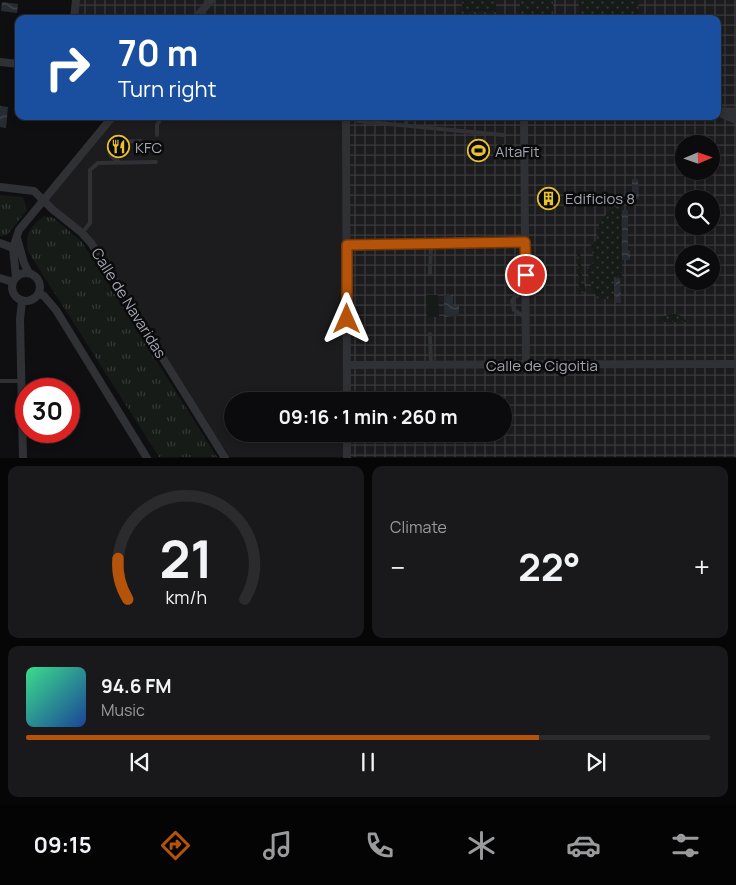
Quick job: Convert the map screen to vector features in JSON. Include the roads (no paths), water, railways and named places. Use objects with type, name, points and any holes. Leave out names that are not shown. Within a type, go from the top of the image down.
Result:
[{"type":"street","points":[[74,15],[76,0]]},
{"type":"street","points":[[198,15],[211,0]]},
{"type":"street","points":[[0,62],[15,64]]},
{"type":"street","points":[[721,111],[736,112]]},
{"type":"street","points":[[721,112],[736,120]]},
{"type":"street","points":[[14,280],[20,274],[29,273],[34,275],[40,283],[39,293],[31,300],[22,301],[13,294],[13,248],[16,236],[43,200],[110,120]]},
{"type":"street","points":[[346,120],[347,392]]},
{"type":"street","points":[[524,120],[526,364]]},
{"type":"street","name":"Calle de Navaridas","points":[[0,187],[34,190],[52,209],[82,233],[91,243],[225,458]]},
{"type":"street","points":[[16,236],[21,255],[29,273]]},
{"type":"street","points":[[347,245],[525,242]]},
{"type":"street","points":[[0,243],[13,248]]},
{"type":"street","points":[[0,278],[14,280]]},
{"type":"street","points":[[39,293],[56,310],[147,458]]},
{"type":"street","points":[[21,378],[20,319],[22,301]]},
{"type":"street","name":"Calle de Cigoitia","points":[[347,365],[736,364]]},
{"type":"street","points":[[348,442],[348,458]]},
{"type":"street","points":[[23,443],[23,458]]},
{"type":"lane","points":[[157,135],[157,125],[160,120]]},
{"type":"lane","points":[[406,126],[407,120]]},
{"type":"lane","points":[[358,121],[503,135]]},
{"type":"lane","points":[[120,162],[110,156],[109,148],[112,142],[141,141],[149,145],[157,144]]},
{"type":"lane","points":[[82,233],[90,223],[90,170],[98,163],[156,162]]},
{"type":"lane","points":[[430,273],[431,244]]},
{"type":"lane","points":[[526,291],[515,297],[512,301],[514,310],[526,317]]},
{"type":"lane","points":[[430,334],[431,365]]},
{"type":"lane","points":[[0,381],[15,380]]},
{"type":"water","points":[[2,2],[18,4],[17,13],[1,11]]},
{"type":"water","points":[[0,106],[8,107],[6,128],[0,127]]},
{"type":"water","points":[[632,179],[638,179],[639,199],[632,199]]},
{"type":"water","points":[[622,210],[628,210],[628,250],[630,251],[630,260],[622,260]]},
{"type":"water","points":[[616,278],[620,278],[621,303],[616,303]]},
{"type":"water","points":[[444,295],[453,295],[453,306],[459,306],[459,316],[444,317]]},
{"type":"place","name":"KFC","points":[[119,147]]},
{"type":"place","name":"AltaFit","points":[[479,151]]},
{"type":"place","name":"Edificios 8","points":[[549,198]]}]
